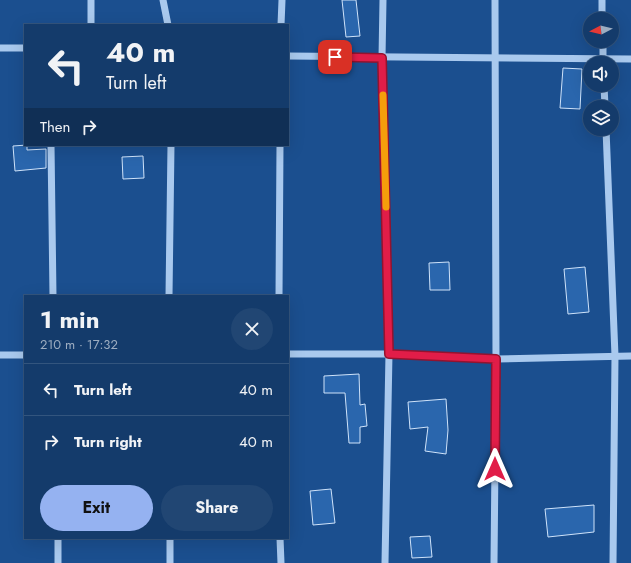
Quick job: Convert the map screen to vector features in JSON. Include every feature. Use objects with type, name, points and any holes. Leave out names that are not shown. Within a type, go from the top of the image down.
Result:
[{"type":"street","points":[[91,0],[91,24]]},
{"type":"street","points":[[163,0],[168,24]]},
{"type":"street","points":[[281,24],[282,0]]},
{"type":"street","points":[[383,0],[382,58],[389,354],[385,563]]},
{"type":"street","points":[[494,563],[496,359],[495,0]]},
{"type":"street","points":[[602,0],[602,12]]},
{"type":"street","points":[[0,48],[24,48]]},
{"type":"street","points":[[289,56],[583,61]]},
{"type":"street","points":[[619,60],[631,59]]},
{"type":"street","points":[[606,136],[615,356],[613,563]]},
{"type":"street","points":[[51,146],[54,295]]},
{"type":"street","points":[[169,295],[171,146]]},
{"type":"street","points":[[279,295],[280,146]]},
{"type":"street","points":[[289,354],[389,354],[496,359],[631,356]]},
{"type":"street","points":[[0,355],[24,355]]},
{"type":"street","points":[[58,539],[58,563]]},
{"type":"street","points":[[170,539],[170,563]]},
{"type":"street","points":[[280,539],[281,563]]},
{"type":"building","points":[[342,0],[356,0],[360,36],[346,37]]},
{"type":"building","points":[[563,68],[582,69],[580,109],[560,108]]},
{"type":"building","points":[[13,146],[27,146],[27,150],[46,149],[46,168],[15,171]]},
{"type":"building","points":[[143,156],[144,178],[123,179],[122,157]]},
{"type":"building","points":[[449,262],[450,290],[430,290],[429,263]]},
{"type":"building","points":[[585,267],[589,312],[568,314],[564,269]]},
{"type":"building","points":[[359,374],[360,405],[365,404],[367,426],[360,427],[360,443],[349,443],[345,393],[324,393],[324,376]]},
{"type":"building","points":[[446,399],[448,430],[446,454],[425,451],[428,427],[410,429],[408,402]]},
{"type":"building","points":[[331,489],[335,523],[313,525],[310,491]]},
{"type":"building","points":[[594,505],[594,532],[548,537],[545,509]]},
{"type":"building","points":[[430,536],[432,557],[412,558],[410,537]]},
{"type":"slow traffic","points":[[383,95],[386,207]]},
{"type":"route","points":[[335,57],[382,58],[389,354],[496,359],[495,469]]}]
